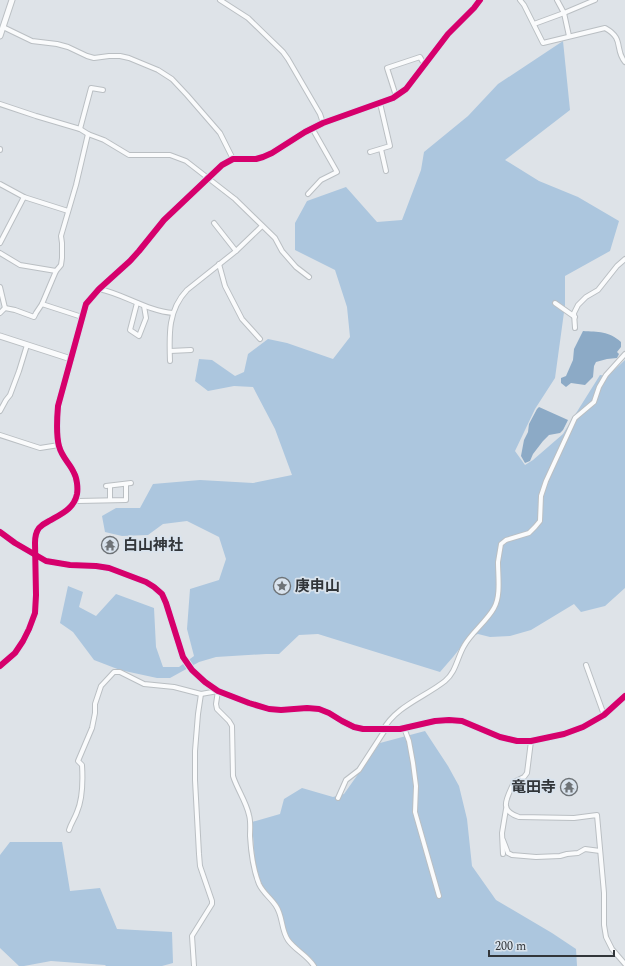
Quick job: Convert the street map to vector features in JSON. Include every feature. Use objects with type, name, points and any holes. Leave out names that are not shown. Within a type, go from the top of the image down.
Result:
[{"type":"street","points":[[0,36],[12,0]]},
{"type":"street","points":[[220,0],[248,18],[283,52],[320,114],[323,123]]},
{"type":"street","points":[[0,666],[15,653],[23,641],[30,629],[35,613],[36,595],[34,543],[36,534],[39,528],[44,524],[72,507],[77,492],[75,474],[64,458],[59,445],[57,419],[58,406],[86,304],[98,289],[130,261],[164,220],[222,165],[234,159],[256,159],[263,157],[312,128],[396,96],[406,89],[448,34],[480,0]]},
{"type":"street","points":[[520,0],[543,43],[605,28],[611,31],[619,39],[622,59],[625,62]]},
{"type":"street","points":[[557,0],[564,13],[570,36]]},
{"type":"street","points":[[534,24],[595,0]]},
{"type":"street","points":[[2,27],[32,40],[68,47],[94,58],[120,56],[129,58],[158,70],[172,79],[188,95],[220,133],[234,159]]},
{"type":"street","points":[[396,96],[387,68],[420,57],[424,64]]},
{"type":"street","points":[[80,128],[91,88],[102,90]]},
{"type":"street","points":[[370,152],[390,146],[380,103]]},
{"type":"street","points":[[0,104],[80,128],[88,134],[104,140],[121,151],[131,155],[173,156],[186,161],[235,199],[275,238],[282,251],[296,267],[309,277]]},
{"type":"street","points":[[308,194],[321,180],[337,172],[312,128]]},
{"type":"street","points":[[5,308],[34,317],[42,304],[56,271],[61,265],[61,236],[76,185],[88,134]]},
{"type":"street","points":[[381,149],[386,171]]},
{"type":"street","points":[[0,184],[24,197],[68,211]]},
{"type":"street","points":[[0,243],[24,197]]},
{"type":"street","points":[[214,224],[236,251]]},
{"type":"street","points":[[170,361],[170,334],[173,313],[181,297],[187,290],[236,251],[262,226]]},
{"type":"street","points":[[0,253],[20,265],[56,271]]},
{"type":"street","points":[[575,328],[574,313],[578,305],[586,297],[598,290],[617,266],[625,259]]},
{"type":"street","points":[[219,264],[226,286],[242,319],[260,339]]},
{"type":"street","points":[[0,287],[5,308]]},
{"type":"street","points":[[98,289],[106,290],[144,306],[173,313]]},
{"type":"street","points":[[137,303],[130,330],[139,336],[146,318],[144,306]]},
{"type":"street","points":[[555,303],[574,317]]},
{"type":"street","points":[[42,304],[82,317]]},
{"type":"street","points":[[0,313],[5,308]]},
{"type":"street","points":[[0,336],[71,359]]},
{"type":"street","points":[[0,411],[10,395],[27,345]]},
{"type":"street","points":[[170,351],[191,350]]},
{"type":"street","points":[[338,798],[346,780],[359,770],[389,720],[446,680],[455,669],[464,646],[494,608],[498,597],[498,561],[501,544],[506,540],[528,533],[540,521],[541,496],[546,481],[575,418],[594,402],[606,375],[625,354]]},
{"type":"street","points":[[0,435],[40,448],[59,445]]},
{"type":"street","points":[[110,500],[108,486],[131,483]]},
{"type":"street","points":[[75,500],[126,500],[126,484]]},
{"type":"street","points":[[0,532],[15,543],[46,561],[70,565],[109,568],[146,582],[154,587],[162,594],[183,657],[192,670],[218,691],[269,709],[319,709],[354,727],[364,730],[400,729],[435,721],[462,721],[500,737],[516,741],[531,741],[564,734],[583,727],[604,715],[625,696]]},
{"type":"street","points":[[586,665],[604,715]]},
{"type":"street","points":[[69,830],[70,824],[77,814],[81,798],[83,781],[82,765],[78,761],[92,728],[95,714],[95,704],[101,686],[114,672],[120,672],[144,684],[174,687],[201,694],[218,691]]},
{"type":"street","points":[[218,691],[216,704],[217,709],[232,726],[233,776],[245,801],[250,816],[253,864],[256,876],[262,890],[276,905],[288,940],[311,961],[314,966]]},
{"type":"street","points":[[194,966],[192,936],[212,904],[200,866],[198,847],[195,751],[201,694]]},
{"type":"street","points":[[404,728],[409,741],[413,763],[416,786],[415,812],[439,896]]},
{"type":"street","points":[[503,854],[502,833],[506,803],[514,782],[524,777],[527,773],[531,741]]},
{"type":"street","points":[[509,780],[514,782]]},
{"type":"street","points":[[506,809],[511,815],[519,817],[574,818],[597,815],[604,893],[604,925],[606,937],[612,949],[625,964]]},
{"type":"street","points":[[502,840],[508,853],[512,855],[536,857],[560,856],[578,853],[585,849],[600,851]]},
{"type":"shaded area","points":[[563,41],[570,110],[505,160],[539,181],[578,197],[619,221],[610,251],[565,276],[565,305],[555,378],[535,409],[515,451],[525,465],[533,460],[563,434],[600,375],[608,376],[625,360],[625,588],[605,606],[581,612],[574,604],[531,630],[510,636],[490,637],[478,634],[469,637],[440,672],[318,634],[299,635],[279,654],[216,657],[199,662],[170,678],[157,678],[120,670],[94,660],[73,632],[60,623],[68,586],[83,592],[79,607],[96,616],[116,594],[154,608],[156,647],[163,667],[179,667],[194,656],[187,629],[190,589],[219,580],[226,559],[219,537],[187,521],[163,524],[148,535],[122,536],[105,532],[102,516],[116,508],[140,508],[153,484],[200,480],[253,483],[292,475],[275,429],[253,387],[234,386],[208,391],[195,381],[199,359],[212,360],[235,376],[244,372],[248,354],[268,339],[287,343],[333,359],[350,337],[347,307],[335,270],[295,250],[295,223],[307,201],[346,187],[377,222],[402,220],[421,170],[424,152],[468,116],[498,84]]},
{"type":"shaded area","points":[[583,331],[608,334],[617,338],[621,342],[621,347],[617,352],[619,354],[617,358],[596,362],[593,377],[585,385],[571,383],[566,387],[561,383],[561,378],[566,376],[573,360],[574,349]]},
{"type":"shaded area","points":[[539,407],[568,420],[560,433],[549,435],[533,454],[530,461],[525,463],[521,456],[524,440],[528,432],[529,424]]},
{"type":"shaded area","points":[[425,731],[459,786],[467,819],[472,866],[496,900],[576,949],[577,966],[316,966],[312,959],[297,948],[286,936],[284,921],[278,904],[262,886],[255,863],[252,822],[280,814],[284,799],[302,788],[333,797],[344,794],[380,743]]},
{"type":"shaded area","points":[[10,842],[62,842],[70,891],[100,888],[117,929],[172,932],[173,963],[162,966],[106,966],[51,961],[19,966],[0,948],[0,855]]},
{"type":"cycle path","points":[[0,666],[15,653],[23,641],[35,613],[35,541],[37,531],[42,525],[70,507],[73,504],[77,494],[75,475],[62,454],[59,446],[57,416],[58,406],[86,304],[99,289],[130,261],[164,220],[222,165],[233,159],[256,159],[263,157],[323,123],[393,98],[406,89],[448,34],[480,0]]},
{"type":"cycle path","points":[[0,532],[15,543],[46,561],[70,565],[109,568],[146,582],[154,587],[162,594],[183,657],[192,670],[218,691],[269,709],[319,709],[354,727],[363,729],[400,729],[435,721],[462,721],[500,737],[517,741],[531,741],[564,734],[583,727],[604,715],[625,696]]},
{"type":"place","name":"白山神社","points":[[110,545]]},
{"type":"place","name":"庚申山","points":[[282,586]]},
{"type":"place","name":"竜田寺","points":[[569,787]]}]
